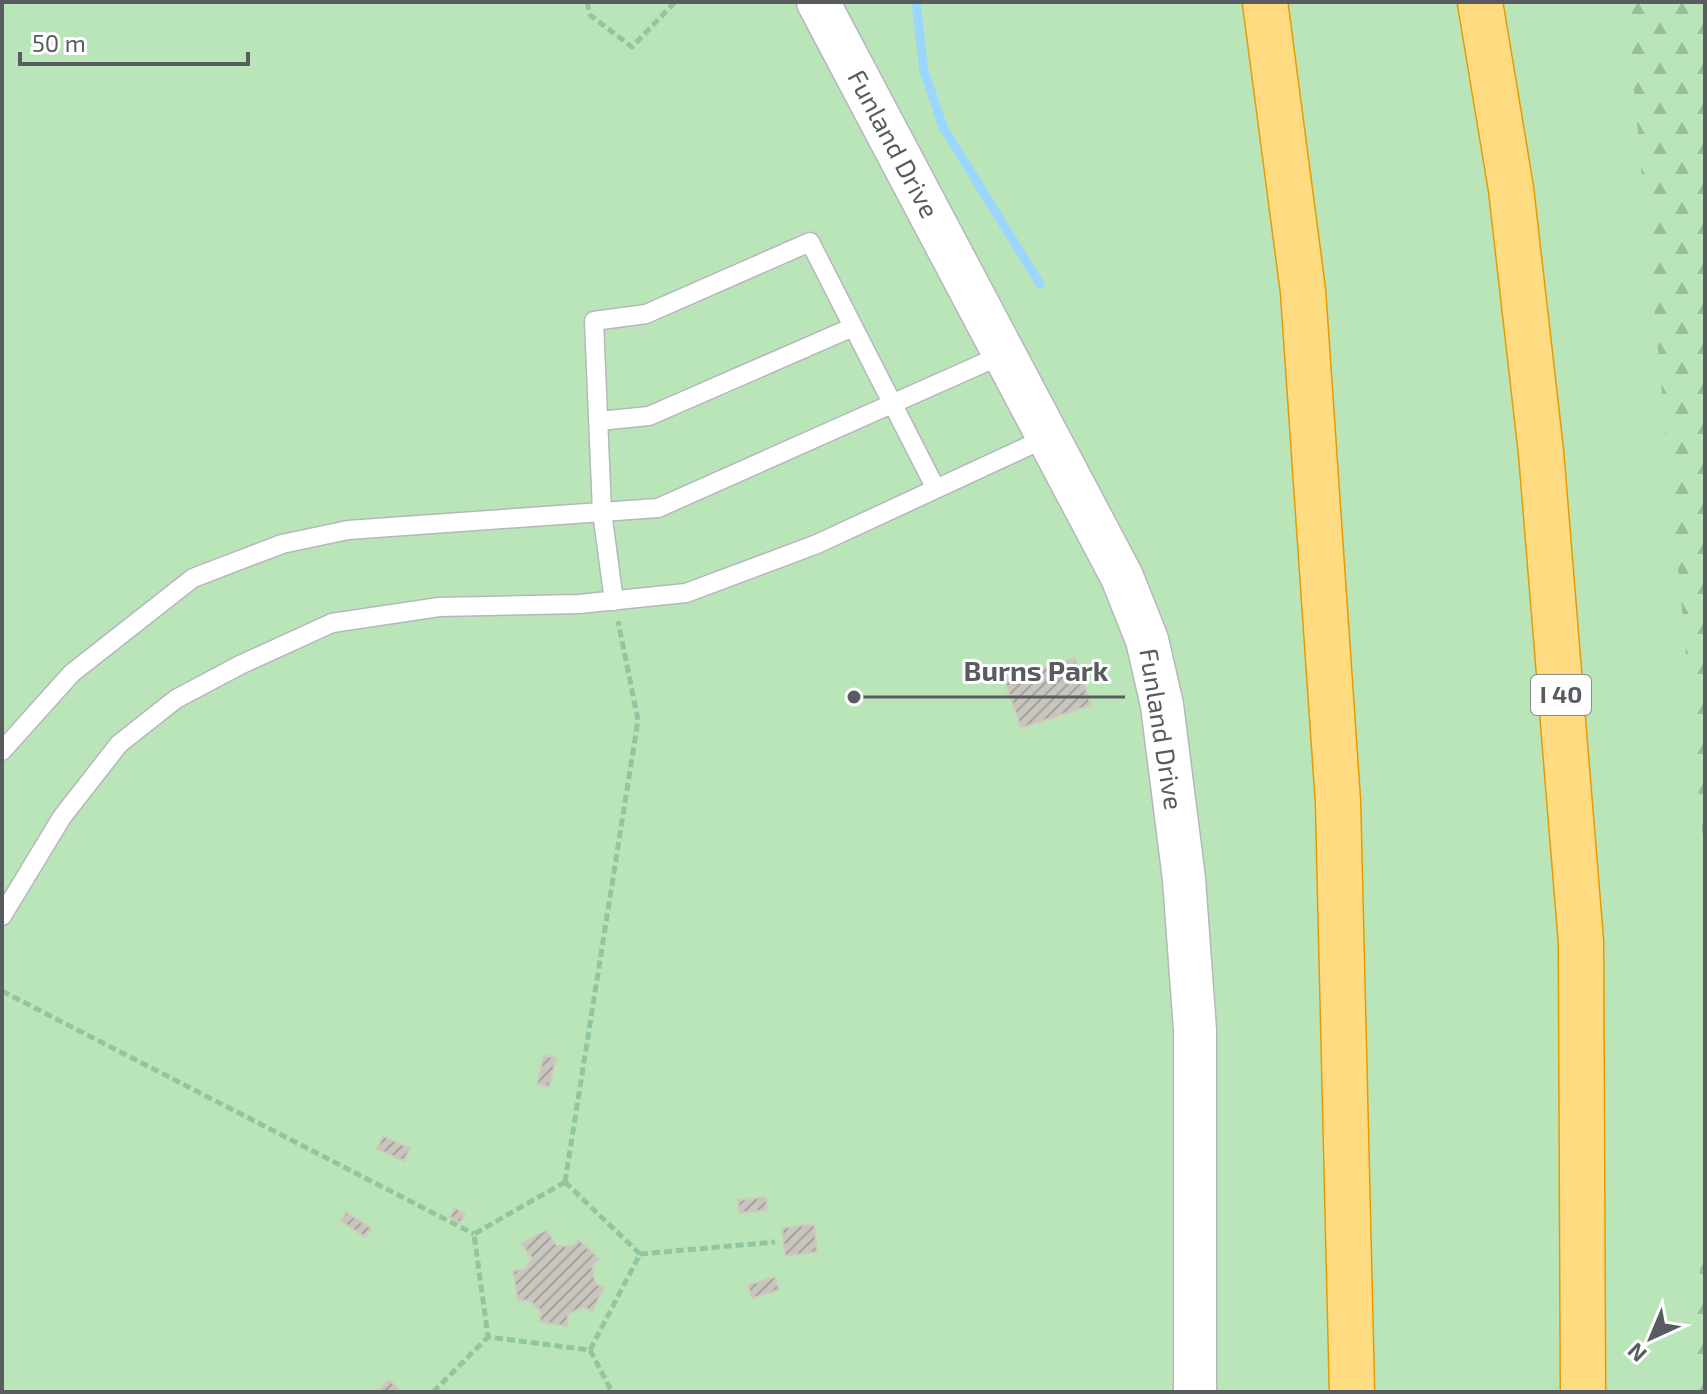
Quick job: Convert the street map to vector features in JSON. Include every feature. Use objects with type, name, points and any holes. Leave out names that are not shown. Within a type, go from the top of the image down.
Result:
[{"type":"highway","points":[[1265,2],[1303,291],[1338,802],[1352,1392]]},
{"type":"highway","name":"I 40","points":[[1480,2],[1511,189],[1541,452],[1581,942],[1583,1392]]},
{"type":"street","name":"Funland Drive","points":[[818,2],[1122,577],[1147,640],[1162,705],[1184,879],[1195,1030],[1195,1392]]},
{"type":"lane","points":[[614,601],[602,512],[594,321],[646,314],[810,242],[936,489]]},
{"type":"lane","points":[[599,421],[649,416],[853,327]]},
{"type":"lane","points":[[2,751],[72,673],[193,578],[282,544],[348,530],[658,508],[1004,354]]},
{"type":"lane","points":[[2,916],[62,817],[119,744],[176,699],[240,665],[332,623],[439,607],[614,601],[686,593],[817,544],[1048,437]]},
{"type":"path","points":[[587,2],[590,15],[632,47],[675,2]]},
{"type":"path","points":[[565,1182],[638,720],[614,601]]},
{"type":"path","points":[[2,991],[474,1234]]},
{"type":"path","points":[[474,1234],[565,1182]]},
{"type":"path","points":[[565,1182],[640,1254],[775,1242]]},
{"type":"path","points":[[474,1234],[488,1337]]},
{"type":"path","points":[[590,1350],[640,1254]]},
{"type":"path","points":[[488,1337],[590,1350]]},
{"type":"path","points":[[433,1392],[488,1337]]},
{"type":"path","points":[[590,1350],[612,1392]]},
{"type":"green space","points":[[2,2],[1705,2],[1705,1392],[2,1392]]},
{"type":"green space","points":[[1626,2],[1705,2],[1705,861]]},
{"type":"green space","points":[[1705,1196],[1705,1392],[1692,1392]]},
{"type":"building","points":[[1075,658],[1091,705],[1021,728],[1005,681]]},
{"type":"building","points":[[544,1055],[556,1058],[549,1087],[537,1084]]},
{"type":"building","points":[[383,1136],[410,1148],[404,1161],[377,1149]]},
{"type":"building","points":[[766,1197],[767,1210],[739,1213],[738,1200]]},
{"type":"building","points":[[455,1208],[465,1214],[460,1223],[450,1217]]},
{"type":"building","points":[[346,1212],[371,1228],[365,1237],[341,1221]]},
{"type":"building","points":[[814,1224],[817,1252],[785,1256],[782,1228]]},
{"type":"building","points":[[546,1230],[557,1246],[573,1246],[579,1240],[599,1259],[592,1266],[595,1283],[604,1288],[592,1311],[583,1307],[568,1314],[567,1326],[540,1322],[541,1311],[529,1300],[518,1301],[513,1271],[525,1269],[532,1258],[522,1244]]},
{"type":"building","points":[[775,1277],[779,1290],[752,1298],[748,1285]]},
{"type":"building","points":[[389,1380],[398,1388],[395,1392],[378,1392]]},
{"type":"waterway","points":[[916,2],[924,71],[943,127],[1040,284]]},
{"type":"place","name":"Burns Park","points":[[854,697]]}]
